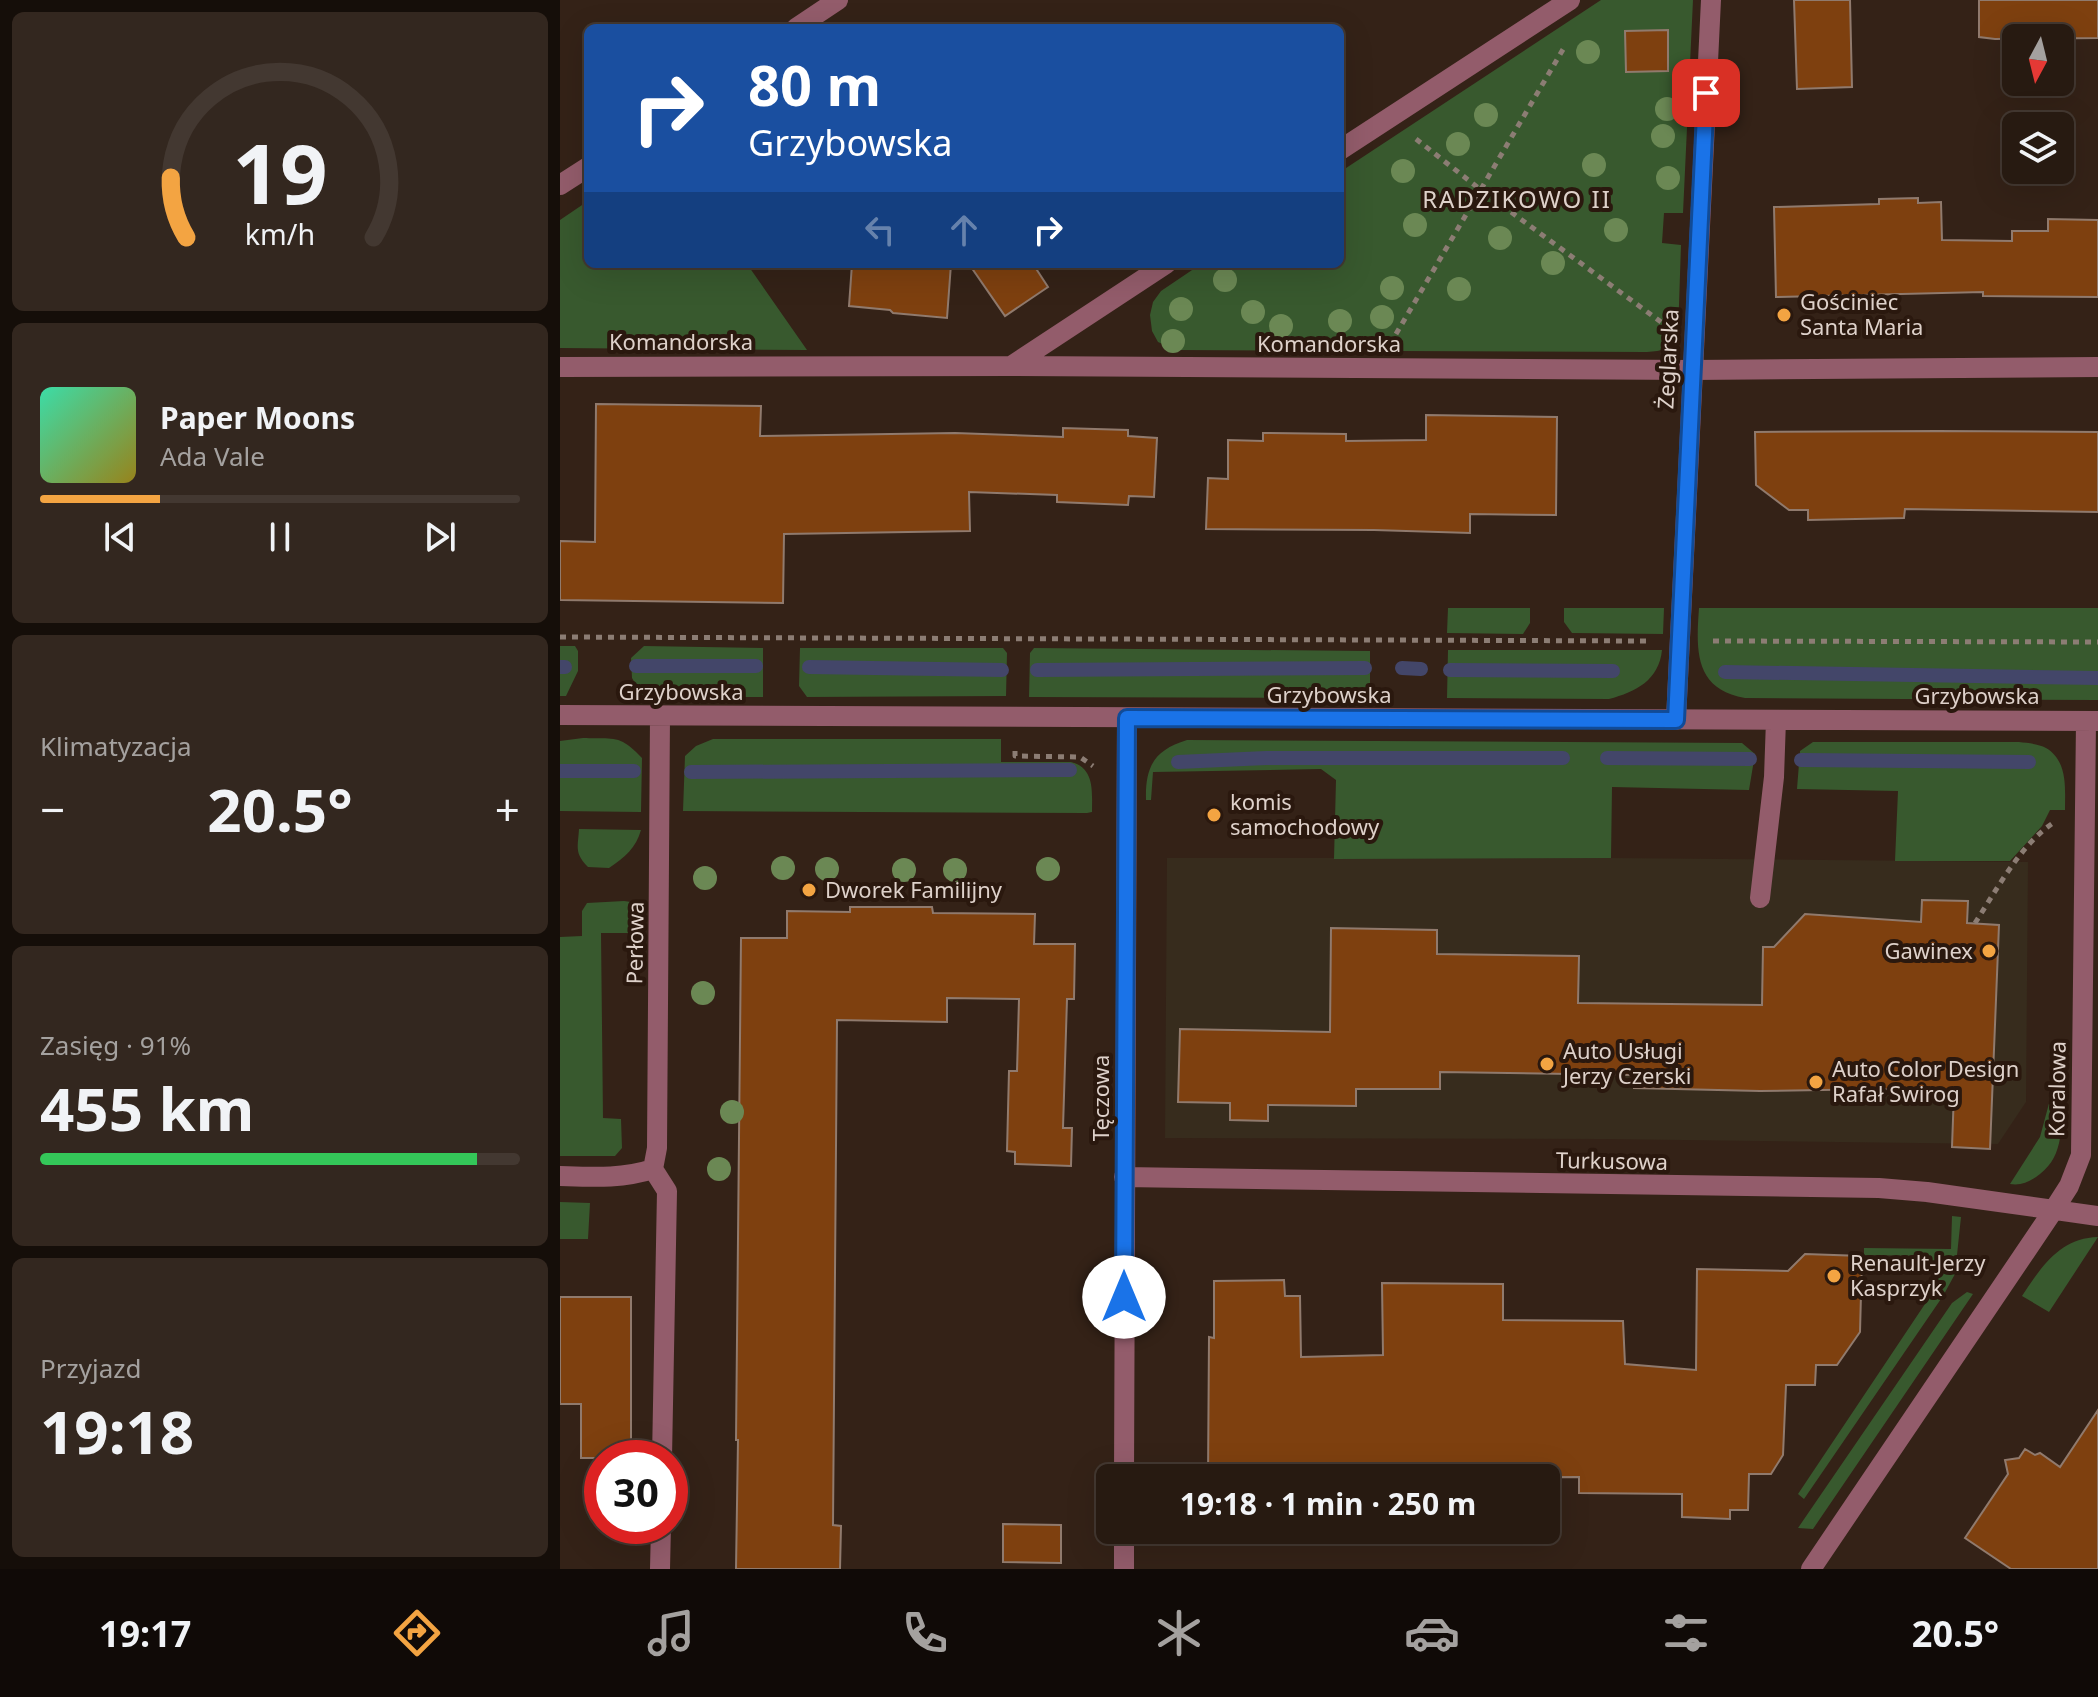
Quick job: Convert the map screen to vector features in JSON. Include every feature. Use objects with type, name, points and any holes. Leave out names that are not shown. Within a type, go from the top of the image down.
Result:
[{"type":"street","points":[[802,24],[838,0]]},
{"type":"street","points":[[1344,147],[1570,0]]},
{"type":"street","name":"Żeglarska","points":[[1676,720],[1711,0]]},
{"type":"street","points":[[560,185],[584,170]]},
{"type":"street","points":[[1011,366],[1160,268]]},
{"type":"street","name":"Komandorska","points":[[560,367],[1692,370],[2098,367]]},
{"type":"street","name":"Grzybowska","points":[[560,715],[2092,721]]},
{"type":"street","name":"Perłowa","points":[[660,716],[657,1148],[653,1169],[667,1191],[662,1440]]},
{"type":"street","name":"Tęczowa","points":[[1124,1464],[1127,718]]},
{"type":"street","points":[[1760,898],[1774,777],[1776,720]]},
{"type":"street","name":"Koralowa","points":[[1811,1569],[2053,1211],[2069,1186],[2081,1155],[2092,721]]},
{"type":"street","points":[[560,1176],[614,1177],[636,1175],[653,1169]]},
{"type":"street","name":"Turkusowa","points":[[1124,1177],[1879,1188],[2098,1216]]},
{"type":"street","points":[[660,1569],[661,1544]]},
{"type":"street","points":[[1124,1544],[1124,1569]]},
{"type":"path","points":[[1381,368],[1386,351],[1566,45]]},
{"type":"path","points":[[1396,113],[1410,135],[1481,190],[1678,334],[1693,341]]},
{"type":"path","points":[[560,637],[2098,642]]},
{"type":"path","points":[[1015,748],[1015,756],[1080,757],[1096,773]]},
{"type":"path","points":[[1975,923],[2016,860],[2056,820]]},
{"type":"shaded area","points":[[1167,858],[2028,862],[2026,1102],[1998,1144],[1165,1138]]},
{"type":"green space","points":[[1601,0],[1693,0],[1683,213],[1664,213],[1662,243],[1681,245],[1678,334],[1670,346],[1662,350],[1176,350],[1158,342],[1152,331],[1150,315],[1153,302],[1161,291],[1195,268],[1344,268],[1344,169]]},
{"type":"green space","points":[[584,204],[584,268],[750,268],[807,350],[560,348],[560,220]]},
{"type":"green space","points":[[1448,608],[1530,608],[1530,623],[1523,634],[1447,633]]},
{"type":"green space","points":[[1564,608],[1664,608],[1663,634],[1572,633],[1564,622]]},
{"type":"green space","points":[[1699,608],[2098,608],[2098,700],[1745,698],[1728,693],[1707,677],[1699,653]]},
{"type":"green space","points":[[560,646],[575,646],[578,651],[578,671],[566,696],[560,696]]},
{"type":"green space","points":[[644,646],[763,648],[763,697],[643,697],[632,678],[631,658]]},
{"type":"green space","points":[[800,648],[1003,648],[1007,653],[1006,696],[807,697],[799,686]]},
{"type":"green space","points":[[1034,648],[1370,651],[1370,698],[1029,697],[1030,653]]},
{"type":"green space","points":[[1448,650],[1662,650],[1651,677],[1628,693],[1609,699],[1447,698]]},
{"type":"green space","points":[[583,738],[622,741],[642,758],[641,812],[560,811],[560,741]]},
{"type":"green space","points":[[713,739],[1001,739],[1001,762],[1071,762],[1079,765],[1090,782],[1092,812],[683,811],[685,756],[696,746]]},
{"type":"green space","points":[[1187,740],[1742,743],[1755,754],[1749,790],[1612,787],[1611,858],[1334,859],[1336,780],[1321,769],[1153,772],[1151,800],[1146,800],[1147,778],[1154,761],[1167,749]]},
{"type":"green space","points":[[1813,742],[2019,742],[2037,745],[2053,753],[2062,768],[2065,810],[2050,810],[2042,826],[2010,861],[1895,861],[1898,791],[1797,789],[1800,751]]},
{"type":"green space","points":[[579,829],[641,830],[629,852],[609,868],[588,867],[584,862],[578,850]]},
{"type":"green space","points":[[631,902],[638,909],[638,933],[601,933],[603,1118],[621,1119],[622,1148],[615,1156],[560,1156],[560,937],[582,936],[582,911],[587,903]]},
{"type":"green space","points":[[2051,1096],[2062,1096],[2060,1138],[2054,1158],[2033,1179],[2022,1184],[2010,1184],[2040,1137]]},
{"type":"green space","points":[[560,1202],[590,1203],[588,1239],[560,1239]]},
{"type":"green space","points":[[1952,1216],[1961,1217],[1955,1274],[1804,1499],[1798,1494],[1939,1283],[1926,1256],[1864,1255],[1864,1248],[1951,1249]]},
{"type":"green space","points":[[2098,1237],[2049,1312],[2022,1296],[2044,1265],[2062,1248]]},
{"type":"green space","points":[[1967,1292],[1973,1294],[1813,1529],[1798,1528],[1952,1303]]},
{"type":"building","points":[[1794,0],[1850,0],[1852,87],[1797,89]]},
{"type":"building","points":[[1979,0],[2098,0],[2098,38],[2074,38],[2074,24],[2002,24],[2002,39],[1979,37]]},
{"type":"building","points":[[1668,30],[1668,71],[1626,72],[1625,31]]},
{"type":"building","points":[[1918,198],[1918,203],[1941,202],[1942,240],[2012,241],[2012,231],[2048,231],[2048,219],[2098,220],[2098,297],[1983,296],[1983,292],[1776,297],[1774,207],[1879,204],[1879,199]]},
{"type":"building","points":[[852,268],[951,268],[947,318],[849,306]]},
{"type":"building","points":[[972,268],[1036,268],[1048,287],[1005,316]]},
{"type":"building","points":[[596,404],[761,406],[760,436],[955,433],[1063,437],[1063,428],[1128,430],[1128,436],[1157,438],[1154,497],[1129,496],[1128,505],[1057,502],[1057,495],[969,492],[970,531],[784,534],[783,603],[560,600],[560,541],[595,542]]},
{"type":"building","points":[[1426,415],[1557,417],[1556,515],[1470,514],[1470,533],[1206,529],[1208,478],[1228,479],[1228,440],[1263,441],[1263,433],[1346,434],[1346,441],[1426,440]]},
{"type":"building","points":[[1755,432],[2098,432],[2098,512],[1905,509],[1904,518],[1808,520],[1808,510],[1789,510],[1756,485]]},
{"type":"building","points":[[1922,900],[1968,901],[1967,923],[1999,925],[1990,1149],[1952,1147],[1954,1092],[1634,1088],[1634,1075],[1440,1072],[1440,1089],[1356,1089],[1356,1106],[1268,1105],[1268,1121],[1230,1120],[1230,1103],[1178,1102],[1180,1029],[1330,1032],[1331,928],[1437,930],[1437,954],[1579,956],[1578,1003],[1762,1005],[1763,947],[1774,947],[1805,914],[1921,922]]},
{"type":"building","points":[[850,907],[932,907],[933,913],[1035,914],[1034,944],[1075,944],[1074,999],[1067,999],[1063,1128],[1072,1128],[1071,1166],[1015,1164],[1015,1152],[1007,1151],[1009,1071],[1017,1071],[1019,999],[947,998],[947,1022],[837,1020],[833,1525],[841,1526],[840,1569],[736,1569],[741,938],[787,938],[787,911],[850,912]]},
{"type":"building","points":[[1805,1254],[1862,1256],[1860,1332],[1837,1365],[1816,1365],[1815,1385],[1786,1385],[1783,1455],[1771,1474],[1749,1474],[1748,1510],[1730,1510],[1730,1519],[1682,1517],[1682,1494],[1579,1493],[1579,1477],[1560,1477],[1560,1464],[1208,1464],[1209,1337],[1214,1338],[1214,1281],[1284,1280],[1285,1296],[1300,1296],[1301,1357],[1383,1355],[1382,1283],[1503,1284],[1503,1320],[1623,1321],[1625,1364],[1696,1370],[1697,1269],[1788,1271]]},
{"type":"building","points":[[560,1297],[631,1297],[631,1440],[584,1440],[584,1458],[581,1458],[581,1404],[560,1404]]},
{"type":"building","points":[[2098,1410],[2098,1569],[2011,1569],[1965,1538],[2008,1474],[2005,1460],[2019,1458],[2025,1449],[2035,1455],[2040,1453],[2060,1467]]},
{"type":"building","points":[[1003,1524],[1061,1525],[1061,1563],[1003,1562]]},
{"type":"waterway","points":[[636,666],[756,666]]},
{"type":"waterway","points":[[560,667],[565,667]]},
{"type":"waterway","points":[[809,667],[1002,670]]},
{"type":"waterway","points":[[1037,670],[1365,668]]},
{"type":"waterway","points":[[1402,668],[1421,669]]},
{"type":"waterway","points":[[1450,670],[1613,671]]},
{"type":"waterway","points":[[1725,672],[2098,678]]},
{"type":"waterway","points":[[1178,762],[1266,758],[1563,758]]},
{"type":"waterway","points":[[1607,758],[1750,759]]},
{"type":"waterway","points":[[1801,760],[2029,762]]},
{"type":"waterway","points":[[691,772],[1070,770]]},
{"type":"waterway","points":[[560,771],[634,771]]},
{"type":"place","name":"Gościniec Santa Maria","points":[[1784,315]]},
{"type":"place","name":"komis samochodowy","points":[[1214,815]]},
{"type":"place","name":"Dworek Familijny","points":[[809,890]]},
{"type":"place","name":"Gawinex","points":[[1989,951]]},
{"type":"place","name":"Auto Usługi Jerzy Czerski","points":[[1547,1064]]},
{"type":"place","name":"Auto Color Design Rafał Swirog","points":[[1816,1082]]},
{"type":"place","name":"Renault-Jerzy Kasprzyk","points":[[1834,1276]]},
{"type":"district","name":"RADZIKOWO II","points":[[1517,200]]},
{"type":"route","points":[[1124,1297],[1127,718],[1676,720],[1706,93]]}]
